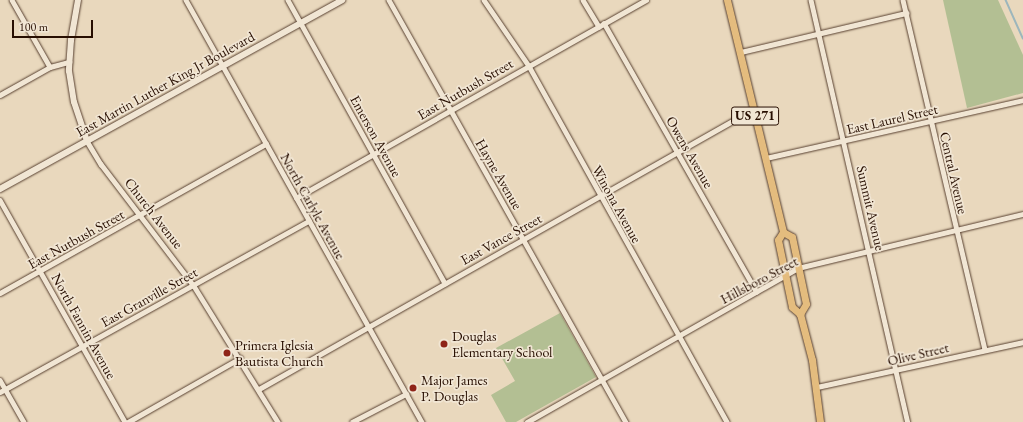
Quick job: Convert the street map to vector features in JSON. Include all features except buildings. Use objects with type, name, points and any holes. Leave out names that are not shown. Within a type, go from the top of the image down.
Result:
[{"type":"main road","name":"Church Avenue","points":[[78,0],[69,62],[74,102],[87,141]]},
{"type":"main road","name":"East Martin Luther King Jr Boulevard","points":[[0,189],[342,0]]},
{"type":"main road","name":"US 271","points":[[727,0],[741,52],[783,232],[778,240],[792,307],[800,314],[817,388],[820,422]]},
{"type":"main road","name":"US 271","points":[[783,232],[792,237],[806,304],[800,314]]},
{"type":"street","points":[[12,0],[50,67]]},
{"type":"street","name":"North Carlyle Avenue","points":[[186,0],[422,422]]},
{"type":"street","name":"Emerson Avenue","points":[[288,0],[445,283]]},
{"type":"street","name":"Hayne Avenue","points":[[389,0],[626,422]]},
{"type":"street","name":"Winona Avenue","points":[[484,0],[529,66],[600,197],[727,422]]},
{"type":"street","points":[[583,0],[599,26]]},
{"type":"street","name":"East Nutbush Street","points":[[296,198],[646,0]]},
{"type":"street","name":"Summit Avenue","points":[[811,0],[870,250],[908,422]]},
{"type":"street","name":"Central Avenue","points":[[903,0],[985,350]]},
{"type":"street","points":[[741,52],[906,13]]},
{"type":"street","name":"Owens Avenue","points":[[604,23],[757,292]]},
{"type":"street","points":[[0,95],[50,67],[69,62]]},
{"type":"street","name":"East Laurel Street","points":[[766,158],[845,142],[1023,100]]},
{"type":"street","name":"East Vance Street","points":[[259,389],[677,152],[736,119],[754,112]]},
{"type":"street","name":"Church Avenue","points":[[87,141],[101,164],[142,215],[194,286],[240,358],[278,422]]},
{"type":"street","name":"East Nutbush Street","points":[[0,293],[142,215],[266,144]]},
{"type":"street","name":"North Fannin Avenue","points":[[0,200],[125,422]]},
{"type":"street","name":"Hillsboro Street","points":[[527,422],[798,268],[1023,214]]},
{"type":"street","name":"East Granville Street","points":[[0,392],[309,221]]},
{"type":"street","name":"Olive Street","points":[[817,388],[1023,342]]},
{"type":"street","points":[[128,422],[240,358]]},
{"type":"street","points":[[0,380],[24,422]]},
{"type":"street","points":[[352,422],[406,394]]},
{"type":"green space","points":[[943,0],[998,0],[1023,55],[1023,93],[967,108]]},
{"type":"green space","points":[[560,313],[596,377],[516,422],[506,422],[491,395],[515,381],[496,348]]},
{"type":"waterway","points":[[1006,0],[1023,38]]},
{"type":"place","name":"Douglas Elementary School","points":[[444,344]]},
{"type":"place","name":"Primera Iglesia Bautista Church","points":[[227,353]]},
{"type":"place","name":"Major James P. Douglas","points":[[413,388]]}]
